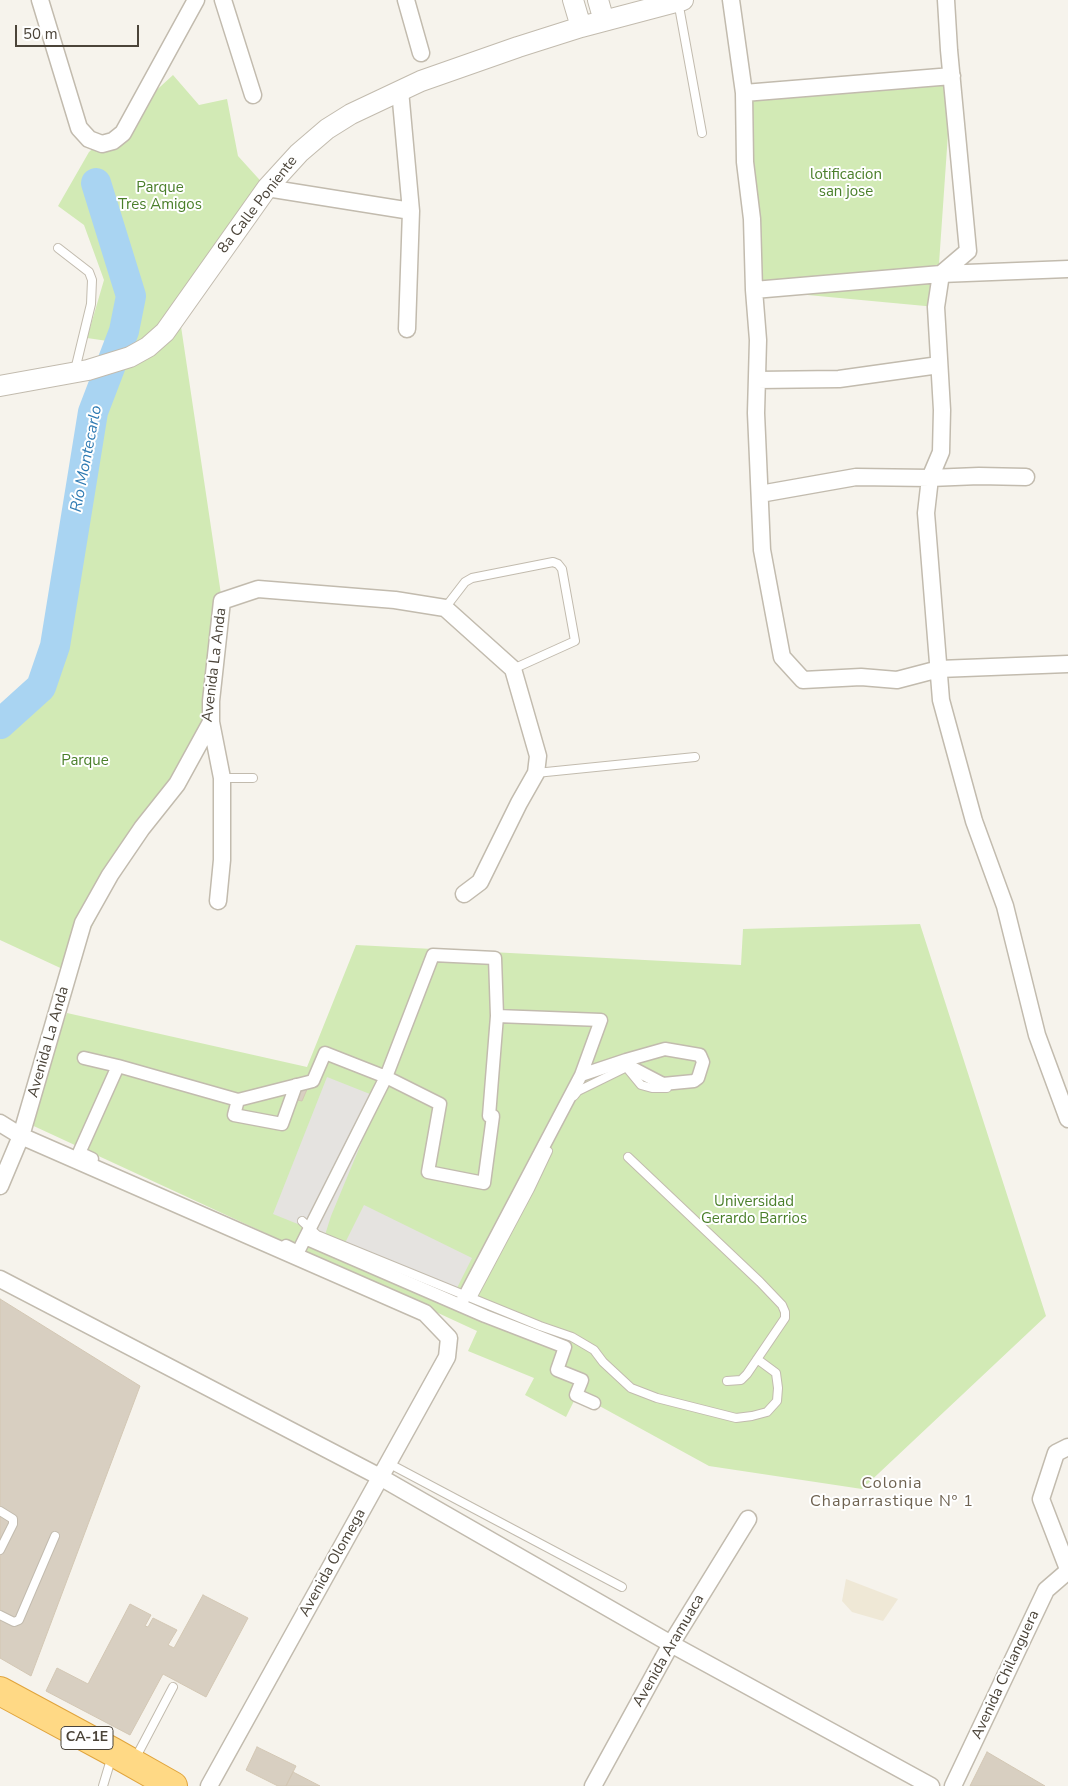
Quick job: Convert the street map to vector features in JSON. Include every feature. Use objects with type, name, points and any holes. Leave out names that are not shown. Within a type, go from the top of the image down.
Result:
[{"type":"highway","name":"CA-1E","points":[[0,1691],[173,1786]]},
{"type":"street","points":[[40,0],[79,128],[88,139],[102,144],[113,141],[123,133],[196,0]]},
{"type":"street","points":[[223,0],[253,95]]},
{"type":"street","points":[[406,0],[421,53]]},
{"type":"street","points":[[573,0],[581,27]]},
{"type":"street","points":[[598,0],[604,21]]},
{"type":"street","points":[[730,0],[744,93],[745,162],[752,219],[754,290],[758,340],[756,413],[762,550],[782,657],[803,680],[861,677],[897,680],[939,669],[1068,664]]},
{"type":"street","points":[[946,0],[968,251],[941,274],[936,306],[942,410],[941,452],[930,478],[926,513],[940,700],[974,821],[1005,906],[1037,1035],[1068,1118]]},
{"type":"street","name":"8a Calle Poniente","points":[[0,386],[82,371],[130,357],[148,346],[165,332],[268,188],[299,153],[327,129],[400,90],[518,47],[581,27],[681,1]]},
{"type":"street","points":[[744,93],[952,76]]},
{"type":"street","points":[[400,90],[411,212],[407,329]]},
{"type":"street","points":[[268,188],[411,212]]},
{"type":"street","points":[[754,290],[941,274],[1068,269]]},
{"type":"street","points":[[757,380],[839,379],[940,365]]},
{"type":"street","points":[[760,494],[856,477],[1026,477]]},
{"type":"street","name":"Avenida La Anda","points":[[0,1186],[21,1136],[83,923],[110,875],[142,828],[177,784],[211,722],[211,701],[222,601],[258,589],[395,600],[445,608]]},
{"type":"street","points":[[445,608],[513,669],[538,756],[536,773],[480,882],[464,894]]},
{"type":"street","points":[[211,722],[222,778],[222,860],[218,901]]},
{"type":"street","points":[[84,1058],[118,1066],[238,1100],[313,1081],[325,1053],[386,1077],[440,1104],[428,1172],[484,1183],[493,1116],[488,1116],[497,1016],[495,958],[433,955],[386,1077],[311,1242],[298,1252],[79,1153],[118,1066]]},
{"type":"street","points":[[466,1300],[581,1075],[601,1020],[497,1016]]},
{"type":"street","points":[[581,1075],[625,1065],[665,1050],[700,1058],[698,1078],[694,1081],[664,1084],[625,1065]]},
{"type":"street","points":[[238,1100],[234,1114],[282,1124],[296,1085]]},
{"type":"street","points":[[0,1124],[21,1136],[466,1300],[565,1347],[557,1370],[582,1380],[576,1395],[594,1403]]},
{"type":"street","name":"Avenida Olomega","points":[[209,1786],[448,1357],[449,1338],[425,1314],[311,1242]]},
{"type":"street","points":[[0,1279],[384,1470],[672,1644],[931,1786]]},
{"type":"street","points":[[1068,1447],[1056,1452],[1040,1499],[1068,1570]]},
{"type":"street","name":"Avenida Aramuaca","points":[[593,1786],[672,1644],[748,1519]]},
{"type":"street","name":"Avenida Chilanguera","points":[[953,1786],[1046,1590],[1068,1570]]},
{"type":"lane","points":[[681,1],[702,133]]},
{"type":"lane","points":[[58,248],[89,272],[92,280],[91,304],[82,371]]},
{"type":"lane","points":[[445,608],[465,582],[472,578],[552,562],[558,564],[562,569],[575,641],[513,669]]},
{"type":"lane","points":[[536,773],[695,757]]},
{"type":"lane","points":[[222,778],[253,778]]},
{"type":"lane","points":[[625,1065],[578,1090],[569,1104],[530,1188],[466,1300],[580,1341],[594,1350],[631,1388],[657,1398],[736,1418],[767,1412],[778,1401],[776,1373],[757,1359]]},
{"type":"lane","points":[[628,1157],[760,1282],[782,1306],[785,1312],[785,1318],[747,1374],[741,1380],[727,1381]]},
{"type":"lane","points":[[384,1470],[622,1587]]},
{"type":"lane","points":[[0,1511],[12,1519],[13,1524],[0,1550]]},
{"type":"lane","points":[[0,1615],[14,1622],[19,1620],[55,1536]]},
{"type":"lane","points":[[102,1786],[173,1687]]},
{"type":"shaded area","points":[[327,1077],[380,1098],[331,1216],[325,1235],[273,1214]]},
{"type":"shaded area","points":[[364,1205],[472,1258],[449,1304],[341,1251]]},
{"type":"shaded area","points":[[846,1579],[898,1599],[883,1621],[852,1612],[842,1601]]},
{"type":"green space","name":"Parque","points":[[173,75],[199,105],[227,99],[238,156],[267,188],[179,313],[222,601],[201,741],[142,828],[69,972],[0,940],[0,724],[41,686],[69,551],[93,412],[130,357],[142,346],[87,338],[104,280],[84,225],[58,206],[89,152]]},
{"type":"green space","name":"lotificacion san jose","points":[[952,76],[936,307],[754,290],[744,93]]},
{"type":"green space","name":"Universidad Gerardo Barrios","points":[[920,924],[1046,1316],[862,1489],[709,1466],[594,1403],[575,1399],[566,1417],[525,1395],[534,1378],[468,1351],[477,1331],[25,1122],[67,1013],[307,1067],[356,945],[741,965],[743,929]]},
{"type":"building","points":[[299,1086],[308,1087],[302,1101],[292,1099]]},
{"type":"building","points":[[0,1299],[140,1386],[31,1676],[0,1658]]},
{"type":"building","points":[[203,1595],[248,1618],[206,1697],[163,1674],[130,1735],[46,1691],[57,1668],[88,1684],[130,1604],[151,1615],[145,1626],[148,1627],[153,1618],[177,1630],[168,1645],[174,1648]]},
{"type":"building","points":[[257,1747],[296,1766],[286,1786],[278,1786],[246,1770]]},
{"type":"building","points":[[987,1752],[1045,1786],[970,1786]]},
{"type":"building","points":[[293,1772],[320,1786],[286,1786]]},
{"type":"waterway","name":"Río Montecarlo","points":[[0,724],[41,687],[55,646],[93,412],[124,331],[131,296],[96,183]]},
{"type":"district","name":"Colonia Chaparrastique Nº 1","points":[[892,1493]]},
{"type":"park label","name":"Parque Tres Amigos","points":[[160,196]]}]
